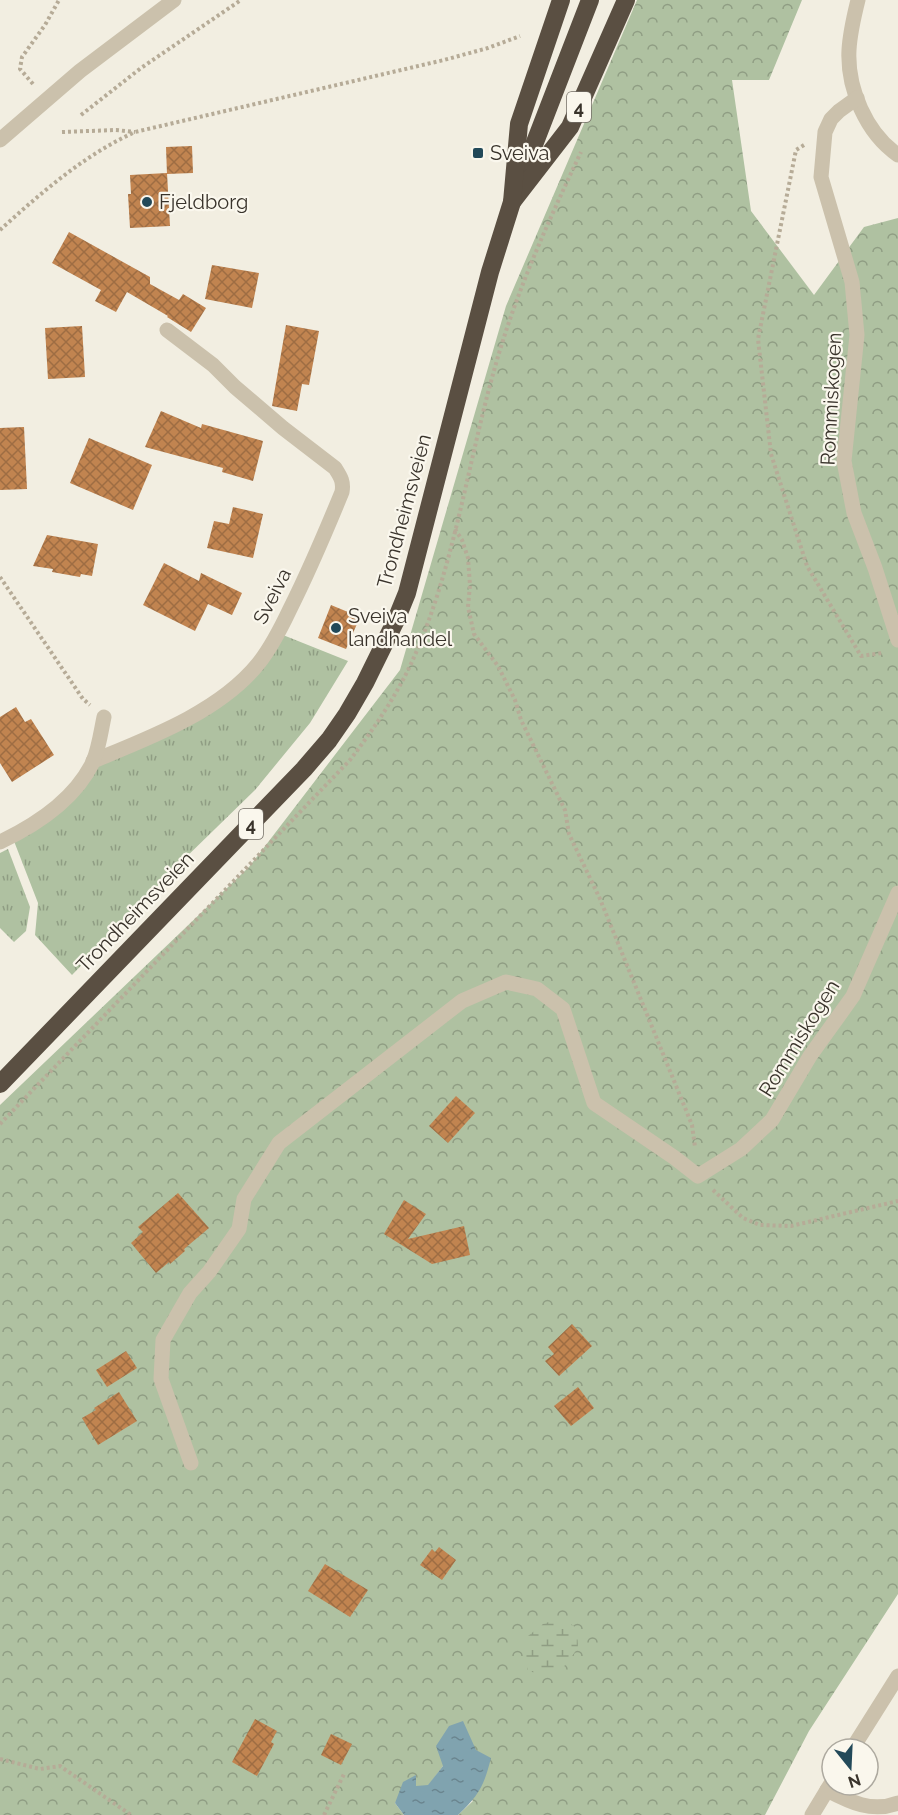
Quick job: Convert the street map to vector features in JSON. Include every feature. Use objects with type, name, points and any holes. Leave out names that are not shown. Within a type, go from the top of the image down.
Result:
[{"type":"highway","name":"Trondheimsveien","points":[[0,1084],[304,769],[329,740],[359,694],[407,593],[489,272],[512,202],[519,124],[561,0]]},
{"type":"highway","points":[[512,202],[590,0]]},
{"type":"highway","name":"Trondheimsveien","points":[[512,202],[570,127],[626,0]]},
{"type":"street","points":[[0,140],[89,63],[174,0]]},
{"type":"street","points":[[858,0],[849,51],[851,75],[857,98],[866,118],[877,136],[898,155]]},
{"type":"street","points":[[825,132],[831,119],[857,98]]},
{"type":"street","name":"Rommiskogen","points":[[825,132],[821,177],[852,282],[857,335],[844,461],[854,513],[875,568],[893,646]]},
{"type":"street","name":"Sveiva","points":[[93,761],[169,728],[198,712],[221,697],[257,665],[268,651],[300,590],[342,492],[343,484],[334,468],[251,401],[213,365],[167,330]]},
{"type":"street","points":[[0,842],[52,810],[65,799],[93,761],[104,717]]},
{"type":"street","name":"Rommiskogen","points":[[698,1176],[741,1149],[772,1120],[810,1056],[853,996],[898,893]]},
{"type":"street","points":[[191,1463],[161,1379],[163,1340],[190,1293],[210,1272],[239,1229],[244,1199],[279,1143],[462,1000],[506,982],[537,989],[563,1009],[594,1103],[698,1176]]},
{"type":"street","points":[[860,1737],[898,1676]]},
{"type":"street","points":[[812,1815],[823,1797]]},
{"type":"street","points":[[842,1797],[858,1810],[898,1803]]},
{"type":"path","points":[[33,84],[20,69],[22,57],[45,25],[59,0]]},
{"type":"path","points":[[81,116],[141,68],[241,0]]},
{"type":"path","points":[[0,230],[88,157],[116,140],[135,132],[444,60],[488,48],[520,36]]},
{"type":"path","points":[[62,132],[116,130],[135,132]]},
{"type":"path","points":[[825,132],[796,150],[758,339],[771,454],[807,566],[861,656],[893,646]]},
{"type":"path","points":[[0,1125],[350,760],[374,728],[409,668],[437,593],[492,377],[515,306],[540,242],[585,142]]},
{"type":"path","points":[[454,528],[462,540],[468,558],[470,585],[468,607],[474,634],[498,666],[521,720],[565,810],[569,834],[600,899],[692,1125],[698,1176],[743,1218],[760,1225],[791,1226],[898,1201]]},
{"type":"path","points":[[0,577],[83,699],[104,717]]},
{"type":"path","points":[[0,1759],[40,1769],[60,1766],[131,1815]]},
{"type":"path","points":[[324,1815],[344,1774]]},
{"type":"green space","points":[[637,0],[802,0],[769,80],[732,80],[751,211],[814,295],[864,227],[898,218],[898,1594],[809,1731],[765,1815],[458,1815],[473,1801],[443,1766],[428,1786],[416,1786],[416,1775],[395,1803],[404,1815],[0,1815],[0,1105],[249,867],[400,670],[506,306]]},
{"type":"green space","points":[[278,633],[348,661],[310,723],[255,790],[177,866],[72,975],[35,935],[38,903],[12,836],[52,810],[93,761],[221,697]]},
{"type":"green space","points":[[8,849],[30,907],[26,931],[14,942],[0,928],[0,853]]},
{"type":"green space","points":[[563,1617],[577,1629],[578,1648],[562,1669],[541,1676],[528,1670],[523,1653],[528,1636],[543,1624]]},
{"type":"water","points":[[463,1721],[476,1750],[491,1758],[480,1790],[458,1815],[404,1815],[395,1803],[403,1782],[416,1775],[416,1786],[428,1785],[443,1766],[436,1746],[449,1726]]},
{"type":"building","points":[[192,146],[193,173],[167,174],[166,147]]},
{"type":"building","name":"Fjeldborg","points":[[167,173],[170,226],[130,228],[128,194],[131,194],[130,175]]},
{"type":"building","points":[[69,232],[150,277],[150,284],[179,300],[183,294],[206,308],[191,332],[127,292],[116,312],[95,301],[101,290],[52,263]]},
{"type":"building","points":[[212,265],[259,273],[252,308],[205,299]]},
{"type":"building","points":[[286,325],[319,331],[309,385],[302,384],[297,411],[272,406]]},
{"type":"building","points":[[82,326],[85,377],[48,379],[45,328]]},
{"type":"building","points":[[161,411],[201,428],[202,424],[263,441],[253,481],[222,472],[223,468],[145,447]]},
{"type":"building","points":[[24,427],[27,489],[0,490],[0,428]]},
{"type":"building","points":[[89,438],[152,465],[133,510],[70,483]]},
{"type":"building","points":[[233,507],[263,514],[253,558],[207,548],[214,521],[229,524]]},
{"type":"building","points":[[47,535],[98,544],[92,576],[81,574],[80,577],[33,566]]},
{"type":"building","points":[[164,563],[199,581],[201,573],[242,593],[232,615],[208,604],[195,631],[143,605]]},
{"type":"building","name":"Sveiva landhandel","points":[[331,605],[360,617],[346,649],[318,638]]},
{"type":"building","points":[[16,707],[25,722],[31,719],[54,755],[12,782],[0,763],[0,717]]},
{"type":"building","points":[[456,1096],[475,1113],[448,1143],[429,1126]]},
{"type":"building","points":[[178,1193],[209,1228],[170,1264],[169,1262],[156,1273],[131,1243],[143,1232],[138,1227]]},
{"type":"building","points":[[404,1200],[426,1214],[408,1239],[464,1226],[470,1255],[432,1264],[384,1234]]},
{"type":"building","points":[[572,1324],[592,1346],[559,1376],[545,1361],[554,1354],[548,1347]]},
{"type":"building","points":[[126,1351],[137,1368],[107,1387],[96,1370]]},
{"type":"building","points":[[578,1387],[594,1408],[571,1426],[554,1406]]},
{"type":"building","points":[[119,1392],[137,1421],[98,1445],[82,1418]]},
{"type":"building","points":[[439,1547],[456,1560],[442,1580],[420,1565],[432,1549],[435,1552]]},
{"type":"building","points":[[325,1564],[368,1590],[350,1617],[308,1591]]},
{"type":"building","points":[[255,1719],[277,1731],[271,1742],[274,1744],[257,1776],[232,1762]]},
{"type":"building","points":[[331,1734],[352,1744],[341,1765],[321,1755]]},
{"type":"place","name":"Sveiva","points":[[478,153]]},
{"type":"place","name":"Fjeldborg","points":[[147,202]]},
{"type":"place","name":"Sveiva landhandel","points":[[336,628]]}]
